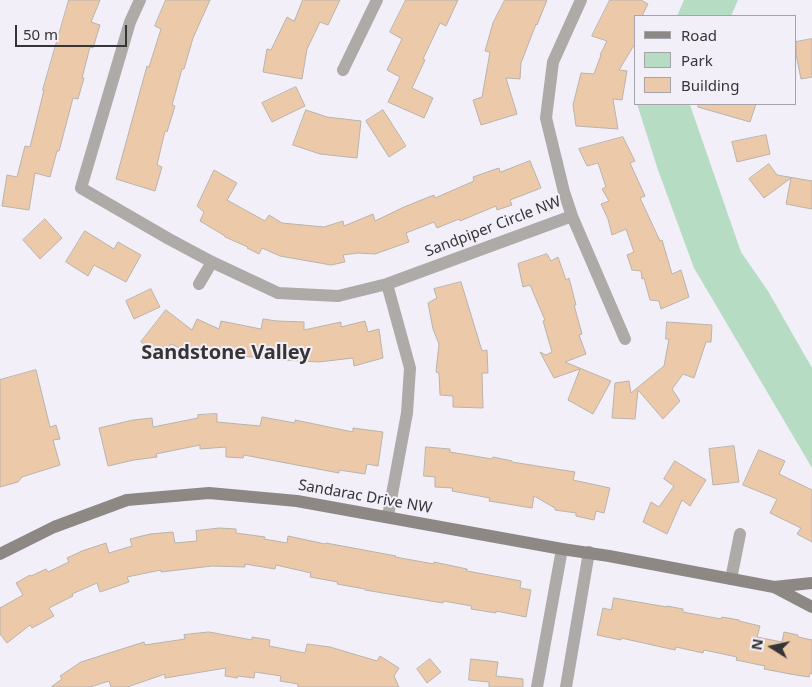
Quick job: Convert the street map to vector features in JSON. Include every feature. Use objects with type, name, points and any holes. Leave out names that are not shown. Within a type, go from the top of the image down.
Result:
[{"type":"street","name":"Sandpiper Circle NW","points":[[140,0],[130,22],[81,188],[212,262],[278,293],[338,296],[387,284],[572,216],[564,192],[546,118],[553,62],[581,0]]},
{"type":"street","points":[[343,70],[377,0]]},
{"type":"street","points":[[572,216],[625,339]]},
{"type":"street","points":[[199,284],[212,262]]},
{"type":"street","points":[[387,284],[410,368],[407,413],[388,516]]},
{"type":"street","name":"Sandarac Drive NW","points":[[0,554],[54,527],[127,500],[208,493],[296,501],[388,516],[774,587],[812,583]]},
{"type":"street","points":[[731,579],[740,534]]},
{"type":"street","points":[[537,687],[562,548]]},
{"type":"street","points":[[566,687],[589,552]]},
{"type":"street","name":"Sandarac Drive NW","points":[[774,587],[812,607]]},
{"type":"green space","points":[[684,0],[738,0],[731,15],[677,15]]},
{"type":"green space","points":[[637,105],[690,105],[741,252],[768,291],[812,368],[812,468],[694,268],[658,170]]},
{"type":"building","points":[[69,0],[100,0],[91,22],[100,25],[93,48],[90,47],[78,99],[73,98],[50,177],[35,173],[29,210],[2,206],[7,175],[17,177],[25,146],[30,147],[43,90]]},
{"type":"building","points":[[166,0],[210,0],[193,38],[184,69],[182,69],[172,105],[175,106],[167,132],[165,131],[157,165],[162,167],[155,191],[116,179],[147,66],[149,67],[161,29],[155,26]]},
{"type":"building","points":[[303,0],[340,0],[328,25],[320,22],[307,49],[302,79],[263,72],[267,49],[271,50],[287,17],[294,21]]},
{"type":"building","points":[[406,0],[458,0],[446,26],[440,23],[412,88],[433,98],[424,118],[388,102],[400,77],[387,70],[402,39],[390,32]]},
{"type":"building","points":[[505,0],[547,0],[521,63],[520,79],[506,78],[517,114],[481,125],[473,100],[482,97],[490,52],[485,51],[493,23]]},
{"type":"building","points":[[610,0],[641,0],[648,4],[642,15],[634,15],[634,45],[619,70],[627,71],[622,100],[613,99],[618,129],[576,126],[573,105],[581,73],[594,74],[607,41],[592,36]]},
{"type":"building","points":[[812,39],[812,77],[801,79],[797,59],[797,42]]},
{"type":"building","points":[[296,87],[305,106],[272,122],[262,103]]},
{"type":"building","points":[[699,105],[756,105],[750,122],[698,107]]},
{"type":"building","points":[[306,110],[327,117],[361,121],[357,158],[320,154],[293,145]]},
{"type":"building","points":[[383,110],[406,146],[389,157],[366,121]]},
{"type":"building","points":[[766,135],[770,154],[737,162],[732,142]]},
{"type":"building","points":[[623,137],[635,161],[630,163],[645,196],[640,198],[660,241],[662,240],[672,274],[681,270],[689,297],[661,309],[659,301],[650,300],[641,271],[632,270],[627,255],[634,252],[626,229],[612,235],[608,219],[601,204],[609,201],[602,189],[606,187],[598,163],[587,166],[579,149]]},
{"type":"building","points":[[530,161],[541,188],[510,200],[512,205],[497,210],[496,206],[437,228],[434,222],[406,233],[409,242],[375,254],[358,253],[343,255],[345,262],[331,265],[280,256],[262,248],[259,254],[225,237],[200,221],[204,212],[197,206],[214,170],[237,183],[227,200],[265,221],[269,215],[282,223],[324,227],[343,221],[344,226],[373,214],[375,221],[404,207],[434,195],[435,198],[474,181],[473,177],[499,168],[500,172]]},
{"type":"building","points":[[769,164],[777,175],[812,181],[812,209],[786,204],[791,178],[764,198],[749,179]]},
{"type":"building","points":[[45,219],[62,238],[40,259],[23,240]]},
{"type":"building","points":[[85,231],[114,249],[118,242],[141,255],[126,282],[94,265],[88,276],[66,262]]},
{"type":"building","points":[[547,254],[551,261],[558,257],[566,280],[569,278],[582,334],[579,335],[586,354],[565,362],[611,381],[593,414],[568,400],[580,369],[554,378],[540,352],[546,355],[552,352],[543,321],[545,320],[530,285],[523,287],[518,264]]},
{"type":"building","points":[[461,282],[482,351],[487,350],[488,373],[482,373],[483,408],[453,407],[453,396],[440,395],[439,373],[436,372],[439,344],[433,329],[428,303],[437,298],[434,289]]},
{"type":"building","points":[[151,289],[160,307],[134,319],[126,301]]},
{"type":"building","points":[[166,310],[192,330],[197,319],[219,329],[221,321],[261,329],[263,319],[304,322],[304,330],[341,322],[341,327],[365,321],[368,332],[379,329],[383,358],[354,366],[353,358],[319,362],[240,357],[205,350],[201,358],[171,344],[161,357],[141,342]]},
{"type":"building","points":[[667,322],[712,325],[711,342],[706,342],[694,378],[683,374],[672,389],[680,401],[663,419],[638,390],[635,419],[612,418],[615,383],[629,381],[631,393],[664,366],[669,339],[666,339]]},
{"type":"building","points":[[36,370],[50,427],[56,425],[60,439],[53,440],[60,465],[22,477],[18,482],[0,487],[0,380]]},
{"type":"building","points":[[217,414],[217,422],[260,426],[262,417],[295,423],[295,420],[353,432],[353,428],[383,432],[378,466],[367,464],[365,474],[339,470],[339,473],[244,455],[243,458],[226,457],[226,447],[200,449],[200,445],[156,454],[157,457],[108,466],[99,428],[133,420],[152,418],[153,427],[198,418],[198,415]]},
{"type":"building","points":[[734,446],[739,482],[713,485],[709,449]]},
{"type":"building","points":[[426,447],[450,449],[450,452],[492,459],[493,457],[575,472],[573,480],[610,488],[604,513],[596,511],[594,520],[576,516],[576,513],[555,510],[555,508],[534,496],[532,508],[489,501],[490,498],[452,491],[453,488],[435,487],[435,477],[424,476]]},
{"type":"building","points":[[759,450],[785,461],[779,474],[812,490],[812,542],[797,534],[801,528],[770,513],[777,499],[743,485]]},
{"type":"building","points":[[675,461],[706,480],[690,506],[682,500],[667,534],[643,522],[651,502],[659,507],[674,486],[664,479]]},
{"type":"building","points":[[220,528],[236,529],[236,533],[265,537],[264,539],[287,543],[288,536],[434,564],[434,562],[467,569],[467,571],[521,581],[520,588],[531,590],[526,617],[496,611],[496,613],[471,609],[472,606],[443,601],[443,603],[365,590],[337,584],[338,582],[310,577],[311,573],[276,565],[275,569],[245,564],[245,567],[212,566],[161,572],[161,570],[127,577],[129,582],[100,592],[97,583],[72,594],[73,596],[49,608],[54,616],[32,628],[30,625],[7,643],[0,634],[0,608],[23,595],[16,583],[30,575],[46,569],[48,572],[69,562],[67,558],[106,543],[109,553],[132,546],[130,539],[150,534],[173,532],[175,543],[197,541],[196,531]]},
{"type":"building","points":[[614,598],[683,609],[683,612],[721,619],[722,617],[739,620],[760,626],[757,637],[782,642],[784,632],[812,640],[812,674],[810,673],[809,677],[764,669],[765,666],[736,660],[737,657],[704,650],[703,653],[676,647],[675,650],[621,638],[621,640],[597,635],[603,608],[611,610]]},
{"type":"building","points":[[209,632],[252,640],[252,637],[270,640],[269,646],[305,653],[307,644],[330,647],[377,661],[380,656],[399,668],[394,676],[399,687],[298,687],[298,684],[280,681],[281,676],[255,672],[254,678],[225,676],[226,668],[165,678],[165,674],[127,687],[111,687],[109,681],[90,687],[51,687],[62,679],[60,676],[81,662],[144,642],[145,645],[185,639],[184,635]]},
{"type":"building","points":[[430,659],[441,672],[427,683],[417,669]]},
{"type":"building","points":[[471,659],[498,662],[496,676],[523,679],[523,687],[489,687],[489,682],[469,680]]},
{"type":"district","name":"Sandstone Valley","points":[[226,353]]}]
